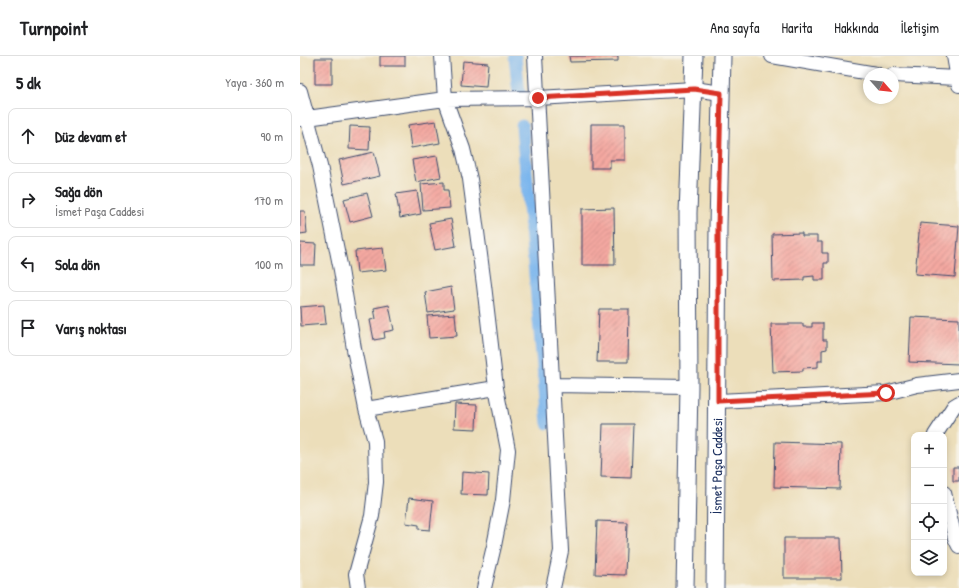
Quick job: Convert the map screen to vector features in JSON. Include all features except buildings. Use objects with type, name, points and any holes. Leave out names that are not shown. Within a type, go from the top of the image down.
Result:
[{"type":"main road","points":[[685,588],[689,387],[688,213],[694,89],[694,56]]},
{"type":"main road","name":"İsmet Paşa Caddesi","points":[[715,588],[718,401],[718,234],[722,56]]},
{"type":"street","points":[[442,56],[445,99],[463,148],[470,179],[496,388],[508,450],[503,500],[484,588]]},
{"type":"street","points":[[535,56],[561,551],[553,588]]},
{"type":"street","points":[[772,56],[863,72]]},
{"type":"street","points":[[899,76],[958,82],[954,56]]},
{"type":"street","points":[[304,118],[445,99],[538,98],[694,89],[721,93]]},
{"type":"street","points":[[300,91],[304,118],[320,166],[338,255],[354,349],[366,409],[375,441],[376,482],[372,516],[356,574],[358,588]]},
{"type":"street","points":[[718,401],[886,393],[917,386],[959,380]]},
{"type":"street","points":[[553,385],[689,387]]},
{"type":"street","points":[[366,409],[496,388]]},
{"type":"street","points":[[937,432],[954,406],[959,403]]},
{"type":"street","points":[[947,504],[959,546]]},
{"type":"waterway","points":[[515,56],[519,94]]},
{"type":"waterway","points":[[522,126],[548,423]]},
{"type":"route","points":[[538,98],[694,89],[721,93],[718,226],[718,401],[886,393]]}]
